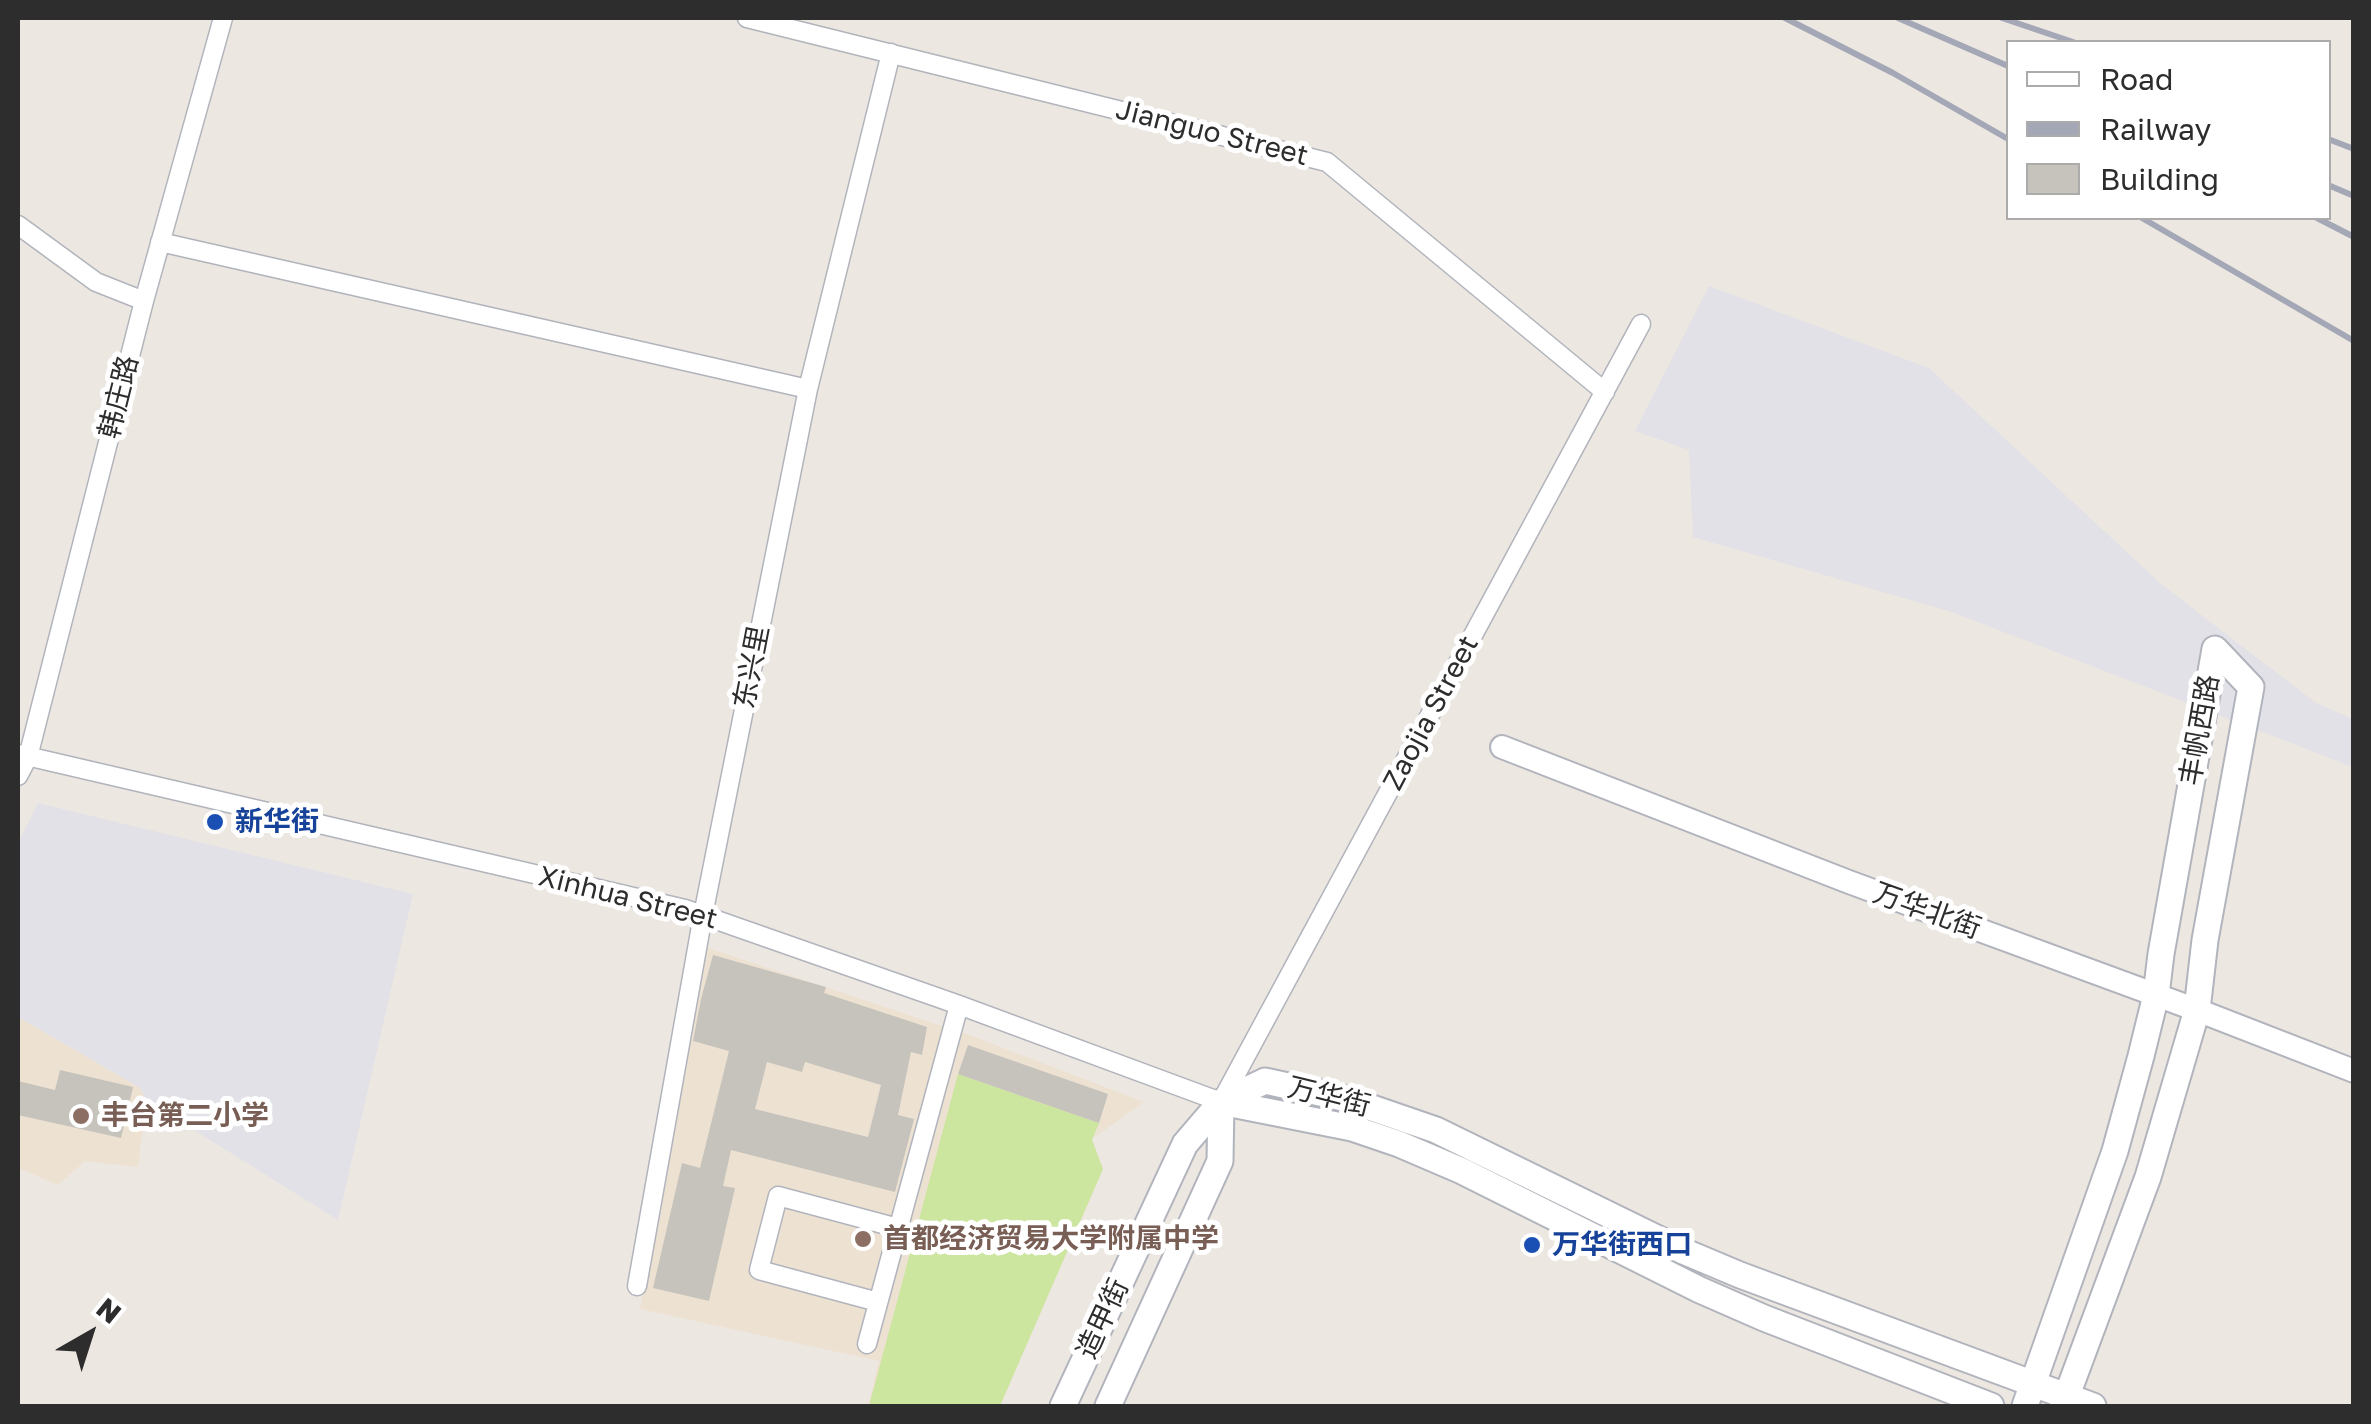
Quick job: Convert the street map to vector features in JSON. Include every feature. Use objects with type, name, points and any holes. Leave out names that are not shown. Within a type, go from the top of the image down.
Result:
[{"type":"main road","name":"丰帆西路","points":[[2029,1395],[2115,1151],[2156,995],[2215,649],[2252,688],[2205,940],[2197,1010],[2148,1176],[2065,1402]]},
{"type":"main road","name":"万华街","points":[[1221,1102],[1264,1081],[1390,1113],[1436,1130],[1682,1251],[2029,1395],[2093,1406]]},
{"type":"main road","name":"万华街","points":[[1221,1102],[1352,1128],[1399,1144],[1700,1290],[1991,1406]]},
{"type":"main road","name":"造甲街","points":[[1063,1406],[1185,1144],[1221,1102]]},
{"type":"main road","name":"造甲街","points":[[1108,1406],[1220,1161],[1221,1102]]},
{"type":"street","name":"韩庄路","points":[[18,776],[223,18]]},
{"type":"street","name":"Jianguo Street","points":[[748,18],[816,26],[891,53],[1327,162],[1605,392]]},
{"type":"street","name":"东兴里","points":[[637,1286],[703,914],[808,389],[891,53]]},
{"type":"street","points":[[18,224],[96,282],[144,301]]},
{"type":"street","points":[[160,242],[808,389]]},
{"type":"street","name":"Zaojia Street","points":[[1221,1102],[1642,324]]},
{"type":"street","name":"万华北街","points":[[1502,747],[2354,1071]]},
{"type":"street","name":"Xinhua Street","points":[[23,755],[703,914],[1221,1102]]},
{"type":"street","points":[[867,1344],[959,1005]]},
{"type":"street","points":[[878,1302],[758,1270],[778,1196],[898,1228]]},
{"type":"shaded area","points":[[1709,286],[1929,368],[2161,584],[2316,703],[2353,719],[2353,767],[1952,612],[1693,537],[1689,450],[1635,431]]},
{"type":"shaded area","points":[[38,803],[413,894],[338,1220],[146,1100],[140,1088],[18,1017],[18,843]]},
{"type":"shaded area","name":"首都经济贸易大学附属中学","points":[[708,948],[972,1036],[1144,1102],[1092,1139],[1103,1169],[1000,1406],[868,1406],[879,1361],[640,1309]]},
{"type":"shaded area","name":"丰台第二小学","points":[[18,1017],[140,1088],[146,1100],[138,1167],[85,1161],[58,1185],[18,1168]]},
{"type":"green space","points":[[958,1074],[1099,1123],[1092,1140],[1103,1169],[1000,1406],[869,1406]]},
{"type":"building","points":[[713,955],[826,987],[824,993],[927,1027],[922,1055],[911,1052],[898,1115],[914,1119],[895,1192],[731,1150],[723,1186],[735,1188],[709,1301],[653,1288],[682,1163],[700,1168],[729,1051],[693,1041]],"holes":[[[767,1062],[802,1072],[805,1062],[881,1085],[868,1137],[755,1109]]]},
{"type":"building","points":[[968,1045],[1108,1094],[1099,1123],[958,1074]]},
{"type":"building","points":[[60,1070],[133,1087],[121,1138],[18,1115],[18,1081],[55,1090]]},
{"type":"railway","points":[[1785,18],[1893,73],[2006,138]]},
{"type":"railway","points":[[1898,18],[2006,65]]},
{"type":"railway","points":[[2002,18],[2067,40]]},
{"type":"railway","points":[[2331,140],[2354,149]]},
{"type":"railway","points":[[2331,186],[2354,196]]},
{"type":"railway","points":[[2145,220],[2354,341]]},
{"type":"railway","points":[[2321,220],[2354,237]]},
{"type":"place","name":"新华街","points":[[215,822]]},
{"type":"place","name":"丰台第二小学","points":[[81,1116]]},
{"type":"place","name":"首都经济贸易大学附属中学","points":[[863,1239]]},
{"type":"place","name":"万华街西口","points":[[1532,1245]]}]
